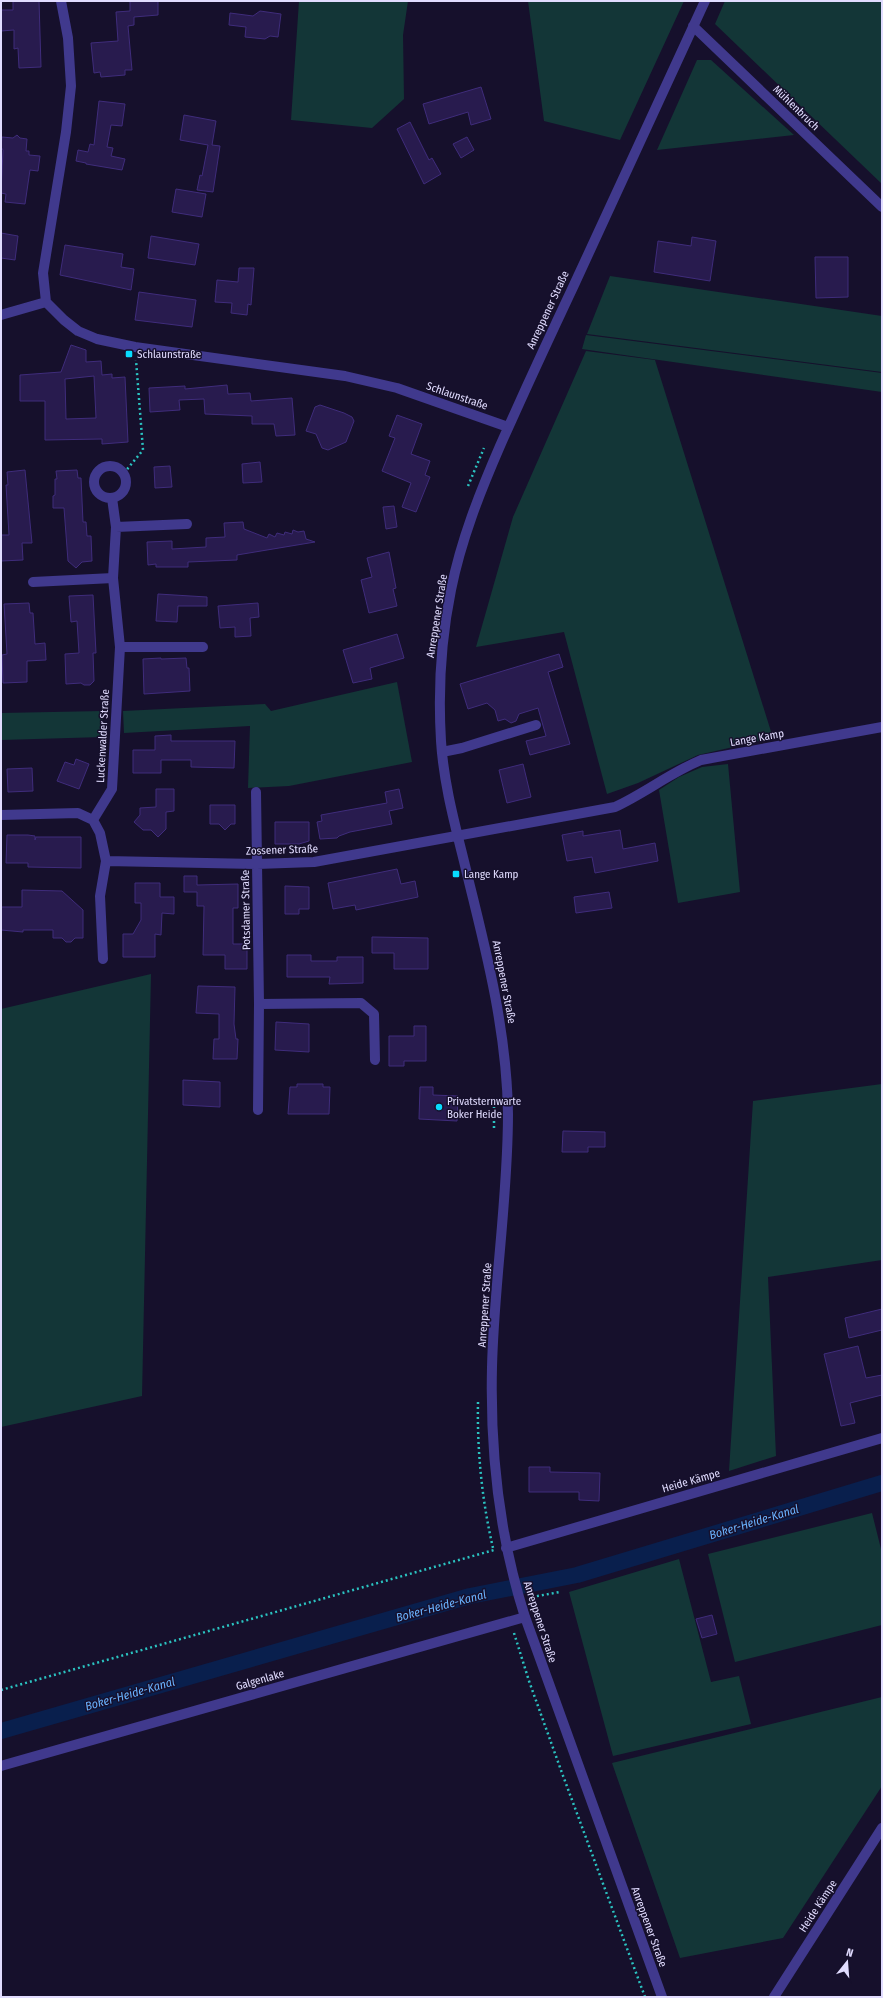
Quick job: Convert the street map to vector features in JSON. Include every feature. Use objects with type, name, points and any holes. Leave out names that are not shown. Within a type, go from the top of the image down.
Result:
[{"type":"street","points":[[1,315],[46,302],[43,273],[66,132],[71,86],[68,38],[61,1]]},
{"type":"street","name":"Anreppener Straße","points":[[662,1997],[563,1728],[525,1617],[506,1548],[493,1458],[492,1363],[506,1164],[507,1083],[500,1021],[487,954],[447,785],[442,752],[440,693],[442,646],[451,588],[464,539],[486,479],[508,427],[704,1]]},
{"type":"street","name":"Mühlenbruch","points":[[693,26],[882,210]]},
{"type":"street","name":"Schlaunstraße","points":[[46,302],[64,320],[78,331],[97,339],[135,347],[345,376],[397,388],[508,427]]},
{"type":"street","points":[[109,466],[120,469],[124,473],[126,478],[125,489],[122,494],[112,498],[106,498],[97,492],[94,481],[95,475],[103,467],[109,466]]},
{"type":"street","name":"Luckenwalder Straße","points":[[93,820],[112,789],[120,647],[113,578],[116,527],[112,498]]},
{"type":"street","points":[[116,527],[187,524]]},
{"type":"street","points":[[33,582],[113,578]]},
{"type":"street","points":[[120,647],[203,647]]},
{"type":"street","points":[[442,752],[462,748],[536,725]]},
{"type":"street","name":"Lange Kamp","points":[[458,836],[615,807],[638,796],[678,770],[701,760],[882,727]]},
{"type":"street","name":"Potsdamer Straße","points":[[256,792],[259,1004],[258,1110]]},
{"type":"street","points":[[1,815],[78,813],[93,820],[100,833],[106,861],[100,896],[103,959]]},
{"type":"street","name":"Zossener Straße","points":[[106,861],[257,864],[314,862],[458,836]]},
{"type":"street","points":[[259,1004],[361,1003],[374,1014],[375,1060]]},
{"type":"street","name":"Heide Kämpe","points":[[506,1548],[882,1438]]},
{"type":"street","name":"Galgenlake","points":[[1,1766],[525,1617]]},
{"type":"street","name":"Heide Kämpe","points":[[774,1997],[882,1828]]},
{"type":"path","points":[[124,473],[143,450],[135,347]]},
{"type":"path","points":[[468,488],[486,444]]},
{"type":"path","points":[[494,1099],[494,1131]]},
{"type":"path","points":[[1,1690],[493,1550],[483,1497],[479,1455],[478,1395]]},
{"type":"path","points":[[519,1598],[560,1592]]},
{"type":"path","points":[[511,1620],[529,1681],[645,1997]]},
{"type":"green space","points":[[299,1],[408,1],[403,35],[404,99],[372,128],[291,120]]},
{"type":"green space","points":[[528,1],[684,1],[620,140],[544,121]]},
{"type":"green space","points":[[725,1],[882,1],[882,184],[715,24]]},
{"type":"green space","points":[[697,60],[711,60],[794,135],[657,150]]},
{"type":"green space","points":[[610,276],[882,316],[882,372],[587,334]]},
{"type":"green space","points":[[586,335],[882,373],[882,392],[582,349]]},
{"type":"green space","points":[[586,351],[655,360],[773,738],[698,755],[638,783],[607,794],[564,632],[476,647],[513,517]]},
{"type":"green space","points":[[397,682],[412,762],[289,786],[248,788],[250,726],[124,733],[123,711],[265,704],[271,711]]},
{"type":"green space","points":[[103,711],[103,737],[1,740],[1,713]]},
{"type":"green space","points":[[728,764],[740,892],[678,903],[659,790],[679,777],[702,767]]},
{"type":"green space","points":[[151,974],[142,1396],[1,1427],[1,1009]]},
{"type":"green space","points":[[882,1084],[882,1260],[768,1277],[776,1456],[729,1471],[753,1101]]},
{"type":"green space","points":[[872,1513],[882,1553],[882,1625],[735,1662],[708,1554]]},
{"type":"green space","points":[[679,1559],[711,1682],[739,1676],[751,1724],[613,1756],[569,1592]]},
{"type":"green space","points":[[882,1697],[882,1786],[783,1938],[680,1958],[612,1763]]},
{"type":"building","points":[[13,1],[39,1],[41,67],[19,68],[18,48],[14,49],[14,30],[1,31],[1,10],[13,10]]},
{"type":"building","points":[[130,1],[158,1],[158,15],[134,17],[134,25],[128,26],[132,70],[125,70],[125,75],[101,77],[100,72],[94,73],[91,43],[118,41],[116,12],[130,11]]},
{"type":"building","points":[[260,11],[281,14],[278,37],[270,36],[265,39],[245,37],[246,27],[229,25],[230,13],[253,16]]},
{"type":"building","points":[[481,87],[491,119],[471,125],[468,112],[429,124],[423,104]]},
{"type":"building","points":[[99,101],[125,104],[122,126],[111,125],[107,147],[113,148],[111,156],[125,159],[122,170],[76,161],[78,150],[88,152],[90,144],[94,145]]},
{"type":"building","points":[[184,115],[216,121],[212,145],[220,146],[213,192],[197,190],[200,175],[202,176],[208,145],[180,140]]},
{"type":"building","points":[[410,122],[429,160],[432,158],[441,174],[424,184],[397,129]]},
{"type":"building","points":[[17,135],[20,138],[27,139],[26,151],[29,151],[29,155],[40,156],[38,171],[30,170],[25,204],[5,202],[6,194],[1,193],[3,150],[1,147],[2,137],[13,138]]},
{"type":"building","points":[[467,137],[474,150],[461,158],[453,144]]},
{"type":"building","points":[[176,189],[206,194],[202,217],[172,212]]},
{"type":"building","points":[[1,233],[18,236],[15,260],[1,258]]},
{"type":"building","points":[[151,236],[199,244],[195,265],[148,258]]},
{"type":"building","points":[[692,237],[716,241],[710,281],[654,272],[658,241],[691,246]]},
{"type":"building","points":[[65,245],[123,254],[121,267],[134,269],[131,290],[60,275]]},
{"type":"building","points":[[815,257],[848,257],[848,297],[816,298]]},
{"type":"building","points":[[239,268],[254,268],[251,305],[248,304],[247,315],[231,313],[232,303],[215,302],[217,280],[238,282]]},
{"type":"building","points":[[139,292],[196,300],[192,327],[135,320]]},
{"type":"building","points":[[71,345],[86,350],[86,362],[101,361],[102,375],[112,374],[112,378],[125,377],[128,442],[102,444],[102,439],[45,440],[45,401],[20,401],[20,375],[61,372]],"holes":[[[94,376],[96,418],[66,419],[65,379]]]},
{"type":"building","points":[[227,385],[228,394],[250,393],[251,401],[292,398],[295,435],[276,436],[274,424],[252,424],[252,416],[205,414],[204,399],[179,400],[180,410],[150,412],[149,388],[185,386],[185,389]]},
{"type":"building","points":[[320,405],[344,413],[352,417],[354,421],[346,442],[328,450],[322,448],[316,434],[306,431],[315,407]]},
{"type":"building","points":[[397,415],[422,424],[411,454],[430,461],[425,475],[430,477],[416,512],[402,507],[411,483],[382,471],[395,438],[389,436]]},
{"type":"building","points":[[260,462],[262,482],[243,483],[242,464]]},
{"type":"building","points":[[170,466],[172,487],[155,488],[154,467]]},
{"type":"building","points":[[25,470],[32,543],[22,543],[23,560],[1,561],[1,535],[9,535],[6,485],[8,485],[7,472]]},
{"type":"building","points":[[77,470],[78,478],[81,478],[83,522],[86,522],[87,536],[91,536],[92,561],[82,562],[76,568],[68,561],[64,508],[53,508],[53,496],[55,495],[55,479],[57,479],[56,471]]},
{"type":"building","points":[[394,506],[397,527],[386,529],[383,507]]},
{"type":"building","points":[[243,522],[244,529],[267,538],[269,534],[275,537],[277,533],[284,535],[285,532],[292,534],[293,530],[298,532],[304,531],[306,539],[315,542],[237,555],[237,560],[188,562],[188,567],[156,567],[156,564],[148,565],[147,542],[172,541],[172,549],[206,547],[206,538],[225,537],[224,523]]},
{"type":"building","points":[[389,552],[396,588],[393,589],[397,606],[369,613],[361,580],[372,577],[367,558]]},
{"type":"building","points":[[158,594],[207,597],[207,606],[178,606],[177,622],[156,621]]},
{"type":"building","points":[[93,595],[96,653],[93,653],[94,681],[90,685],[84,685],[81,683],[66,684],[65,654],[79,653],[77,621],[71,622],[69,596]]},
{"type":"building","points":[[29,603],[30,613],[33,613],[35,644],[45,643],[46,660],[27,661],[27,682],[3,683],[2,655],[7,654],[4,604]]},
{"type":"building","points":[[258,603],[259,617],[250,618],[251,636],[235,637],[235,627],[220,628],[218,606]]},
{"type":"building","points":[[397,634],[404,658],[370,668],[372,679],[353,683],[343,650]]},
{"type":"building","points":[[559,654],[563,667],[548,672],[570,744],[530,755],[526,741],[546,736],[538,708],[519,714],[516,721],[511,723],[505,719],[498,721],[495,710],[487,703],[468,709],[460,684]]},
{"type":"building","points":[[186,658],[187,668],[189,668],[190,691],[144,694],[143,659]]},
{"type":"building","points":[[171,735],[171,741],[235,741],[234,768],[191,767],[191,760],[161,760],[161,773],[133,773],[133,750],[155,750],[155,736]]},
{"type":"building","points":[[76,759],[89,764],[79,789],[57,781],[65,762],[74,765]]},
{"type":"building","points":[[523,764],[531,797],[507,803],[499,770]]},
{"type":"building","points":[[32,768],[33,791],[8,792],[7,769]]},
{"type":"building","points":[[156,789],[174,789],[174,811],[166,812],[166,829],[158,837],[151,830],[143,830],[134,822],[140,815],[140,808],[156,807]]},
{"type":"building","points":[[399,789],[403,808],[389,811],[392,824],[350,832],[337,838],[320,839],[317,822],[322,821],[321,815],[387,803],[385,792]]},
{"type":"building","points":[[210,805],[235,805],[235,824],[231,824],[225,830],[219,824],[210,824]]},
{"type":"building","points":[[275,822],[309,822],[309,841],[299,844],[275,844]]},
{"type":"building","points":[[620,830],[623,849],[655,843],[658,861],[595,873],[592,857],[567,861],[562,835],[583,831],[583,836]]},
{"type":"building","points":[[7,835],[35,836],[35,840],[36,837],[81,837],[81,868],[28,867],[28,863],[6,863]]},
{"type":"building","points":[[397,869],[401,884],[415,881],[418,897],[356,910],[355,905],[333,909],[328,883]]},
{"type":"building","points":[[184,876],[197,876],[197,885],[238,884],[238,908],[233,908],[233,944],[247,944],[247,969],[225,969],[225,955],[203,955],[204,906],[197,906],[197,892],[184,892]]},
{"type":"building","points":[[135,883],[160,883],[160,897],[174,897],[174,914],[162,913],[161,935],[155,934],[155,957],[123,957],[123,934],[133,934],[141,920],[141,903],[135,903]]},
{"type":"building","points":[[285,886],[309,887],[309,909],[299,909],[299,914],[285,914]]},
{"type":"building","points":[[22,890],[62,891],[83,910],[83,938],[75,938],[71,942],[66,942],[62,938],[53,938],[53,930],[23,930],[23,932],[1,930],[1,907],[22,907]]},
{"type":"building","points":[[609,892],[612,908],[576,913],[574,897]]},
{"type":"building","points":[[372,937],[428,938],[428,969],[394,969],[394,953],[372,953]]},
{"type":"building","points":[[287,955],[311,955],[311,961],[337,961],[337,957],[363,957],[363,983],[329,984],[330,977],[287,977]]},
{"type":"building","points":[[198,986],[235,987],[234,1024],[236,1039],[238,1039],[237,1059],[213,1059],[214,1039],[219,1039],[219,1014],[196,1013]]},
{"type":"building","points":[[276,1022],[309,1024],[309,1052],[275,1050]]},
{"type":"building","points":[[414,1026],[426,1026],[426,1061],[404,1061],[404,1066],[389,1066],[389,1036],[414,1036]]},
{"type":"building","points":[[183,1080],[220,1082],[220,1107],[183,1105]]},
{"type":"building","points":[[297,1084],[323,1084],[323,1087],[330,1087],[329,1114],[288,1114],[290,1087],[297,1087]]},
{"type":"building","name":"Privatsternwarte Boker Heide","points":[[420,1087],[433,1087],[433,1095],[458,1096],[457,1121],[419,1119]]},
{"type":"building","points":[[563,1131],[605,1132],[605,1147],[588,1147],[588,1152],[562,1152]]},
{"type":"building","points":[[882,1309],[882,1330],[849,1338],[845,1318]]},
{"type":"building","points":[[858,1346],[866,1378],[882,1375],[882,1395],[850,1403],[855,1423],[841,1426],[824,1354]]},
{"type":"building","points":[[529,1467],[550,1467],[550,1472],[600,1473],[599,1501],[579,1500],[579,1492],[529,1492]]},
{"type":"building","points":[[712,1615],[717,1634],[702,1638],[696,1619]]},
{"type":"waterway","name":"Boker-Heide-Kanal","points":[[1,1731],[470,1596],[577,1575],[882,1483]]},
{"type":"place","name":"Schlaunstraße","points":[[129,354]]},
{"type":"place","name":"Lange Kamp","points":[[456,874]]},
{"type":"place","name":"Privatsternwarte Boker Heide","points":[[439,1107]]}]
